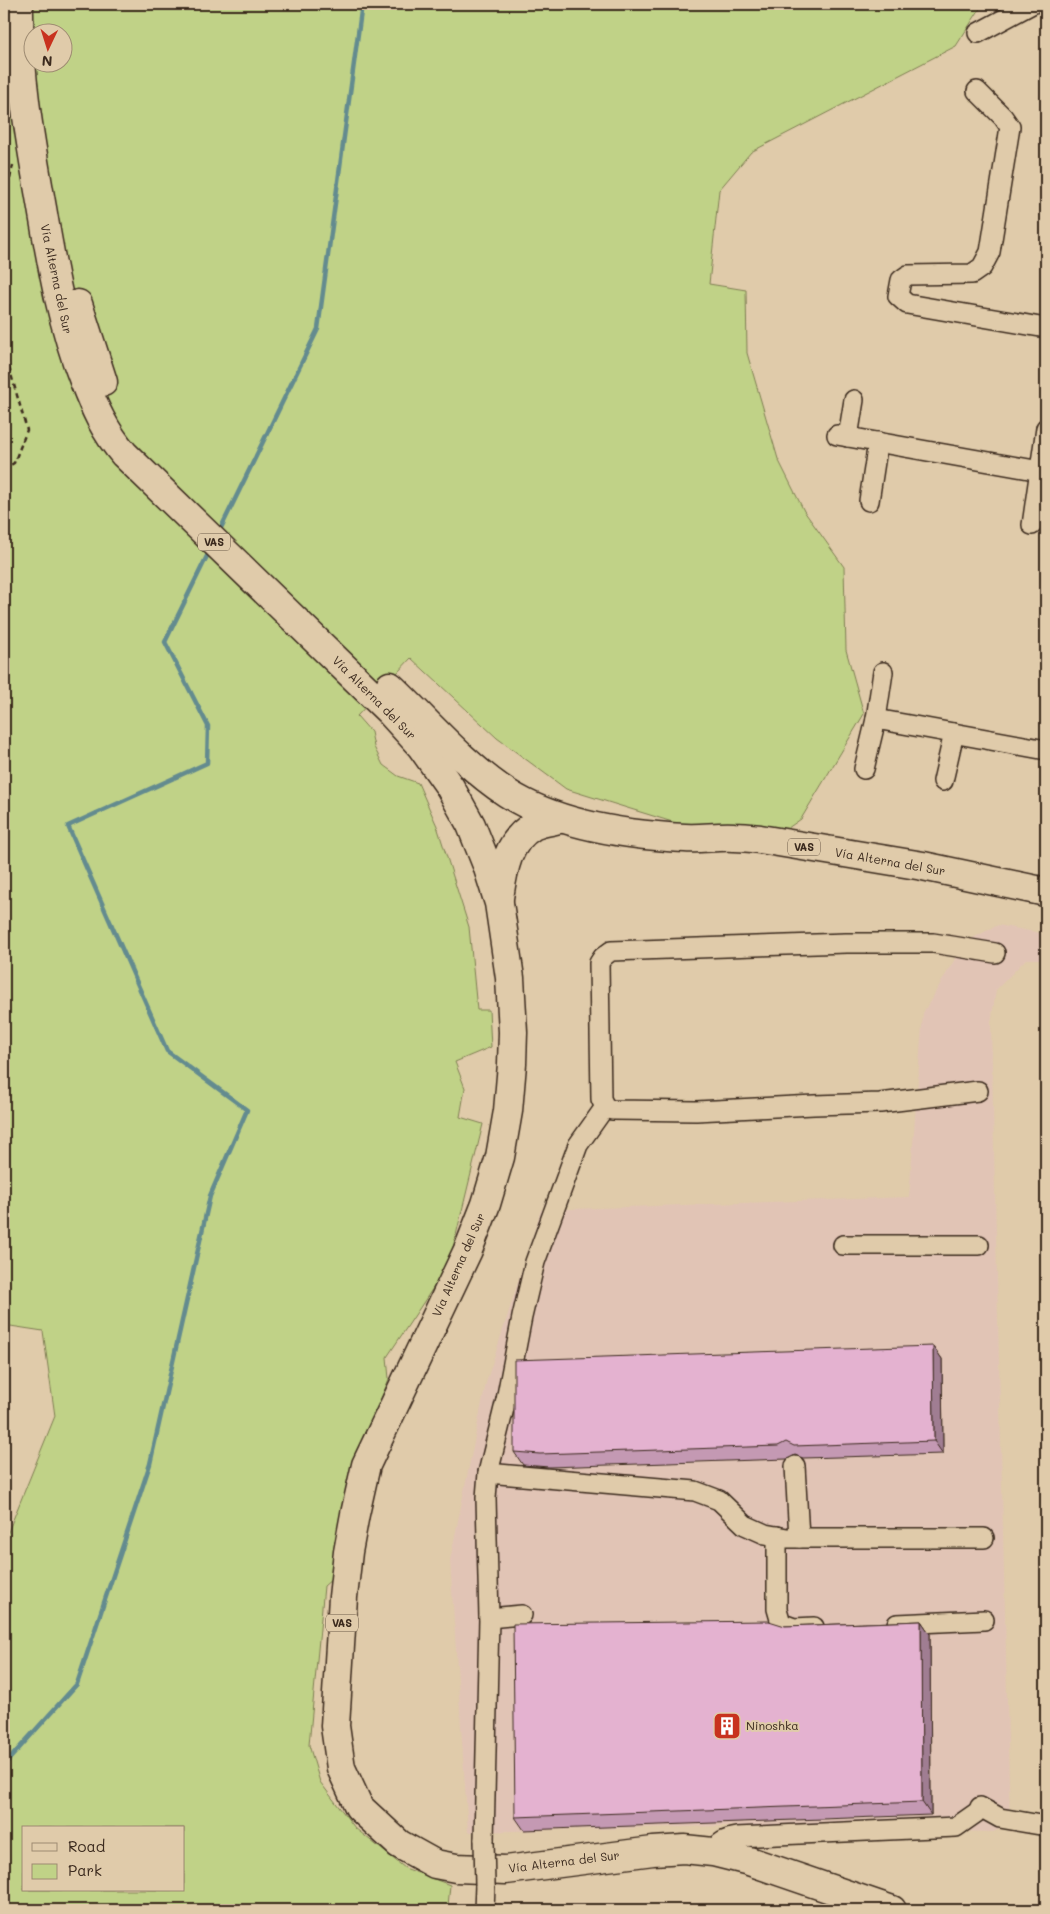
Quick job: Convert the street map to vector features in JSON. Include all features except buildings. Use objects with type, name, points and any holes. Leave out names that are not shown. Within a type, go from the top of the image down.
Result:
[{"type":"highway","name":"Vía Alterna del Sur","points":[[19,4],[19,34],[32,74],[56,208],[74,290],[102,380],[119,417],[146,451],[396,704],[421,746],[450,787],[474,833],[499,903],[510,978],[513,1032],[508,1110],[500,1157],[486,1204],[468,1250],[366,1465],[353,1523],[343,1597],[335,1726],[341,1768],[359,1806],[399,1844],[435,1864],[456,1868],[506,1870],[652,1850],[684,1849],[713,1852],[749,1861],[892,1910]]},
{"type":"highway","points":[[35,22],[36,4]]},
{"type":"highway","name":"Vía Alterna del Sur","points":[[32,74],[29,136],[58,300],[71,348],[94,406],[112,440],[124,454],[396,704],[506,792],[530,806],[560,819],[602,828],[686,839],[735,837],[760,839],[922,866],[1046,892]]},
{"type":"highway","points":[[499,903],[507,856],[512,845],[534,826],[560,819]]},
{"type":"highway","points":[[686,839],[714,848],[915,880],[1046,908]]},
{"type":"lane","points":[[978,33],[1032,4]]},
{"type":"lane","points":[[977,91],[1003,117],[1010,127],[990,252],[982,267],[972,274],[908,275],[901,280],[898,296],[906,304],[1046,328]]},
{"type":"lane","points":[[854,400],[842,436],[1043,472]]},
{"type":"lane","points":[[1032,526],[1043,472],[1046,428]]},
{"type":"lane","points":[[869,501],[878,442]]},
{"type":"lane","points":[[864,769],[876,719],[884,672]]},
{"type":"lane","points":[[876,719],[1046,750]]},
{"type":"lane","points":[[943,781],[954,733]]},
{"type":"lane","points":[[978,1091],[880,1103],[696,1111],[612,1110],[605,1107],[601,1099],[599,963],[611,951],[846,943],[933,943],[995,953]]},
{"type":"lane","points":[[484,1910],[489,1618],[486,1498],[488,1473],[506,1400],[535,1262],[578,1145],[605,1107]]},
{"type":"lane","points":[[843,1245],[979,1244]]},
{"type":"lane","points":[[796,1466],[799,1538]]},
{"type":"lane","points":[[488,1473],[695,1491],[719,1500],[745,1525],[765,1534],[777,1536],[799,1538],[984,1538]]},
{"type":"lane","points":[[777,1536],[777,1609],[781,1623],[794,1628],[832,1626]]},
{"type":"lane","points":[[489,1618],[522,1615]]},
{"type":"lane","points":[[880,1625],[984,1620]]},
{"type":"lane","points":[[713,1852],[725,1840],[736,1837],[956,1826],[978,1810],[1000,1818],[1046,1826]]},
{"type":"path","points":[[4,350],[27,430],[14,463],[4,469]]},
{"type":"shaded area","name":"Ninoshka","points":[[998,925],[1046,934],[1046,959],[1026,959],[996,990],[991,1023],[1010,1825],[993,1832],[727,1826],[468,1832],[450,1560],[486,1383],[541,1210],[909,1197],[923,1013],[965,942]]},
{"type":"green space","points":[[4,4],[983,4],[956,46],[751,152],[719,190],[709,284],[746,290],[747,353],[778,459],[804,511],[844,567],[846,650],[864,714],[801,819],[778,835],[679,824],[566,789],[497,738],[411,658],[357,716],[371,732],[374,747],[383,765],[398,776],[418,783],[437,826],[469,927],[477,1010],[489,1010],[491,1047],[455,1062],[465,1088],[460,1117],[483,1124],[449,1264],[387,1357],[389,1379],[350,1474],[332,1579],[324,1586],[309,1745],[320,1782],[355,1828],[405,1868],[450,1885],[448,1906],[418,1908],[388,1906],[386,1910],[4,1910],[4,1542],[55,1416],[43,1331],[4,1325]]},
{"type":"waterway","points":[[218,534],[318,329],[362,4]]},
{"type":"waterway","points":[[4,1765],[77,1684],[150,1464],[210,1196],[247,1110],[167,1051],[68,826],[207,763],[208,726],[165,642],[210,550]]},
{"type":"place","name":"Ninoshka","points":[[727,1726]]}]
